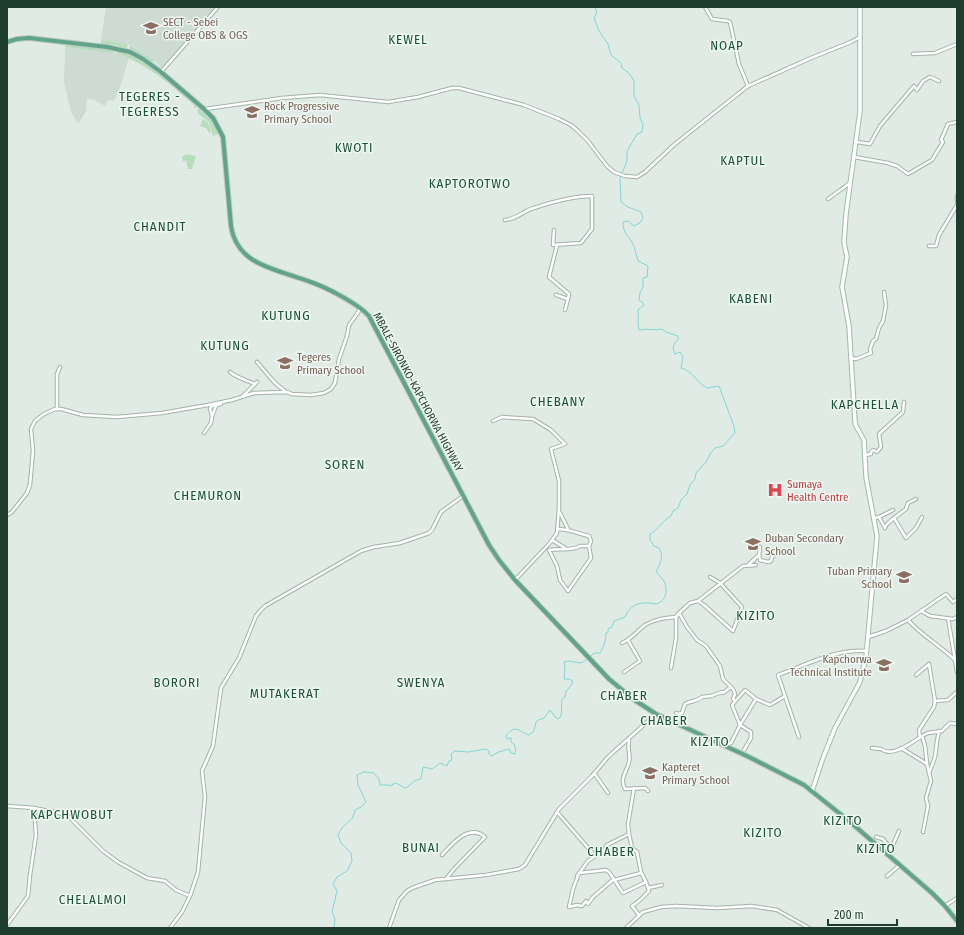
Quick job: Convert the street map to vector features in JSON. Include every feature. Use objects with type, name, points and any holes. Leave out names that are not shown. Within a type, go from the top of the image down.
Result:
[{"type":"main road","name":"MBALE-SIRONKO-KAPCHORWA HIGHWAY","points":[[7,42],[29,38],[119,48],[143,59],[161,72],[214,118],[223,137],[232,233],[239,247],[248,257],[258,263],[318,285],[360,308],[369,316],[489,544],[499,560],[515,580],[619,688],[656,714],[794,779],[812,791],[900,865],[945,906],[957,921]]},
{"type":"street","points":[[161,72],[218,7]]},
{"type":"street","points":[[706,7],[712,19],[730,22],[739,64],[748,86]]},
{"type":"street","points":[[812,791],[822,758],[835,728],[864,672],[877,542],[866,477],[864,440],[855,422],[849,326],[842,287],[847,257],[844,245],[846,214],[857,142],[861,101],[860,7]]},
{"type":"street","points":[[204,109],[282,98],[320,95],[388,102],[418,97],[452,88],[459,88],[524,105],[571,125],[588,141],[607,166],[616,174],[637,177],[645,172],[675,144],[748,86],[860,37]]},
{"type":"street","points":[[913,54],[935,53],[957,44]]},
{"type":"street","points":[[857,142],[870,144],[880,126],[914,86],[917,90],[922,81],[930,76],[939,81]]},
{"type":"street","points":[[854,157],[888,163],[897,166],[908,174],[932,160],[943,142],[941,140],[948,124],[957,122]]},
{"type":"street","points":[[828,199],[850,183]]},
{"type":"street","points":[[505,220],[513,220],[532,208],[573,197],[592,196],[592,229],[581,243],[552,245],[554,230]]},
{"type":"street","points":[[957,196],[957,202]]},
{"type":"street","points":[[929,246],[936,246],[939,235],[957,205]]},
{"type":"street","points":[[557,245],[549,277],[569,294],[565,310]]},
{"type":"street","points":[[852,358],[856,359],[871,353],[870,349],[873,341],[876,339],[883,321],[886,306],[884,292]]},
{"type":"street","points":[[556,295],[568,299]]},
{"type":"street","points":[[257,362],[275,383],[292,394],[324,393],[332,389],[335,383],[339,359],[349,325],[360,308]]},
{"type":"street","points":[[57,409],[57,374],[60,367]]},
{"type":"street","points":[[7,515],[12,512],[27,493],[30,485],[33,450],[31,433],[37,419],[44,414],[57,409],[83,415],[117,417],[162,413],[243,397],[256,383],[242,378],[236,378],[230,372]]},
{"type":"street","points":[[195,407],[212,406],[260,392],[287,392]]},
{"type":"street","points":[[865,455],[871,454],[873,450],[877,452],[881,447],[879,434],[903,412],[904,402]]},
{"type":"street","points":[[204,433],[211,423],[216,405]]},
{"type":"street","points":[[212,406],[210,409],[212,416]]},
{"type":"street","points":[[493,421],[502,416],[533,419],[551,430],[565,444],[551,449],[559,481],[557,533],[515,580]]},
{"type":"street","points":[[170,928],[182,912],[190,896],[198,872],[205,796],[202,770],[213,746],[220,691],[239,658],[260,611],[265,606],[361,551],[400,543],[429,533],[441,512],[463,496]]},
{"type":"street","points":[[879,517],[885,528],[886,524],[906,509],[908,503],[916,499]]},
{"type":"street","points":[[559,510],[568,529]]},
{"type":"street","points":[[874,518],[893,510]]},
{"type":"street","points":[[894,518],[906,538],[916,528],[922,517]]},
{"type":"street","points":[[557,529],[568,529],[578,534],[589,536],[590,541],[589,546],[591,558],[568,591],[560,580],[549,550],[565,548]]},
{"type":"street","points":[[552,540],[570,550],[580,546],[589,546]]},
{"type":"street","points":[[760,547],[760,560],[768,562],[771,561],[772,557],[777,553]]},
{"type":"street","points":[[748,566],[759,555]]},
{"type":"street","points":[[671,668],[676,638],[676,617],[679,613],[690,603],[697,601],[720,582],[744,566],[756,565]]},
{"type":"street","points":[[697,601],[704,605],[733,631],[742,608],[720,582],[710,577]]},
{"type":"street","points":[[868,637],[886,631],[908,620],[946,594],[953,602],[957,599]]},
{"type":"street","points":[[921,611],[930,616],[953,619],[957,617]]},
{"type":"street","points":[[679,613],[687,627],[709,651],[720,666],[723,679],[731,687],[735,694],[733,699],[735,701]]},
{"type":"street","points":[[622,643],[645,626],[657,620],[676,617]]},
{"type":"street","points":[[948,618],[957,672]]},
{"type":"street","points":[[908,620],[915,628],[944,649],[956,661]]},
{"type":"street","points":[[624,672],[640,661],[628,640]]},
{"type":"street","points":[[799,737],[778,675],[836,653],[854,650],[867,651]]},
{"type":"street","points":[[916,675],[929,664],[935,701],[934,707],[919,730],[925,746],[930,781],[926,798],[928,806],[923,832]]},
{"type":"street","points":[[676,713],[682,714],[685,704],[700,699],[702,696],[711,696],[722,692],[723,693],[731,687]]},
{"type":"street","points":[[744,750],[751,738],[751,732],[740,724],[732,705],[735,701],[745,690],[756,699],[770,705],[785,696]]},
{"type":"street","points":[[935,701],[948,700],[957,692]]},
{"type":"street","points":[[725,746],[731,743],[740,724],[756,699]]},
{"type":"street","points":[[389,928],[396,907],[402,895],[407,891],[431,881],[486,875],[524,867],[557,812],[608,757],[656,714]]},
{"type":"street","points":[[872,748],[881,748],[890,752],[902,748],[928,733],[942,731],[950,723],[957,724]]},
{"type":"street","points":[[928,774],[935,757],[939,731]]},
{"type":"street","points":[[629,739],[628,747],[630,760],[622,778],[623,783],[625,788],[645,788],[648,791]]},
{"type":"street","points":[[902,748],[927,764]]},
{"type":"street","points":[[594,773],[608,793]]},
{"type":"street","points":[[634,788],[628,824],[628,834],[632,848],[637,852],[642,873],[649,891],[645,894],[642,900],[632,906],[639,915]]},
{"type":"street","points":[[7,806],[34,808],[68,816],[103,851],[114,859],[147,878],[165,881],[176,890],[190,896]]},
{"type":"street","points":[[7,926],[28,896],[36,835],[34,808]]},
{"type":"street","points":[[557,812],[595,856]]},
{"type":"street","points":[[876,837],[883,839],[891,849],[899,831]]},
{"type":"street","points":[[442,855],[457,839],[466,834],[475,832],[485,837],[446,880]]},
{"type":"street","points":[[628,834],[607,845],[604,850],[588,861],[573,888],[569,907],[577,905],[582,906],[586,901],[588,904],[593,897],[614,879],[642,873]]},
{"type":"street","points":[[887,876],[900,865]]},
{"type":"street","points":[[577,876],[580,873],[606,870],[624,892],[646,882]]},
{"type":"street","points":[[648,888],[662,885]]},
{"type":"street","points":[[945,906],[957,898]]},
{"type":"street","points":[[626,928],[643,912],[661,907],[676,906],[717,908],[752,906],[777,910],[809,928]]},
{"type":"shaded area","name":"SECT - Sebei College OBS & OGS","points":[[106,7],[215,7],[162,68],[131,45],[101,40]]},
{"type":"shaded area","points":[[65,47],[116,53],[129,58],[114,101],[108,100],[105,106],[95,100],[87,99],[86,111],[79,123],[71,112],[64,82]]},
{"type":"green space","points":[[101,40],[128,44],[127,48],[125,48],[116,45],[101,44]]},
{"type":"green space","points":[[66,44],[100,48],[103,47],[114,50],[113,53],[65,47]]},
{"type":"green space","points":[[130,45],[154,61],[152,63],[141,55],[129,50]]},
{"type":"green space","points":[[118,51],[129,53],[142,60],[197,105],[196,108],[194,108],[194,105],[158,75],[138,63],[116,53]]},
{"type":"green space","points":[[199,107],[212,119],[220,133],[213,136],[209,123],[197,111]]},
{"type":"green space","points":[[203,119],[209,125],[210,134],[206,128],[200,126]]},
{"type":"green space","points":[[186,154],[196,156],[192,169],[188,169],[186,160],[183,162],[182,157]]},
{"type":"waterway","points":[[590,657],[594,653],[600,653],[606,639],[606,633],[608,632],[608,629],[612,627],[614,621],[625,617],[629,610],[638,604],[656,604],[664,598],[666,594],[665,584],[656,571],[662,557],[661,551],[659,548],[654,546],[650,540],[650,534],[671,516],[673,511],[678,508],[681,500],[687,494],[690,485],[695,479],[696,473],[706,462],[715,448],[723,446],[735,433],[734,426],[719,386],[707,388],[692,374],[681,368],[683,357],[680,352],[675,354],[673,348],[678,340],[678,336],[662,329],[639,330],[638,310],[644,305],[639,300],[643,287],[643,278],[647,277],[648,266],[638,261],[633,244],[625,231],[623,222],[628,221],[634,226],[640,223],[643,218],[641,212],[628,207],[621,202],[620,178],[627,161],[627,151],[637,134],[642,132],[643,124],[640,118],[639,105],[634,96],[634,81],[629,73],[622,68],[621,63],[611,55],[608,44],[599,31],[594,18],[597,12],[595,7]]},
{"type":"waterway","points":[[334,928],[335,919],[332,912],[337,891],[333,884],[337,877],[347,871],[352,861],[351,853],[341,843],[338,835],[340,830],[352,819],[355,810],[366,802],[358,785],[357,775],[364,772],[374,773],[379,779],[380,785],[392,786],[396,783],[405,788],[413,782],[421,779],[423,767],[432,769],[440,763],[447,766],[449,761],[452,760],[451,754],[455,751],[468,752],[486,749],[489,751],[491,756],[509,749],[511,753],[514,754],[516,750],[514,744],[511,742],[511,738],[507,739],[506,736],[509,732],[515,729],[529,735],[534,731],[536,722],[543,719],[550,710],[558,719],[561,716],[562,699],[565,697],[566,691],[573,681],[564,679],[564,662],[568,661],[581,663],[588,659]]},
{"type":"place","name":"SECT - Sebei College OBS & OGS","points":[[151,28]]},
{"type":"place","name":"Rock Progressive Primary School","points":[[252,112]]},
{"type":"place","name":"Tegeres Primary School","points":[[285,363]]},
{"type":"place","name":"Sumaya Health Centre","points":[[775,490]]},
{"type":"place","name":"Duban Secondary School","points":[[753,544]]},
{"type":"place","name":"Tuban Primary School","points":[[904,577]]},
{"type":"place","name":"Kapchorwa Technical Institute","points":[[884,665]]},
{"type":"place","name":"Kapteret Primary School","points":[[650,773]]},
{"type":"district","name":"KEWEL","points":[[408,39]]},
{"type":"district","name":"NOAP","points":[[727,45]]},
{"type":"district","name":"TEGERES - TEGERESS","points":[[150,104]]},
{"type":"district","name":"KWOTI","points":[[354,147]]},
{"type":"district","name":"KAPTUL","points":[[743,160]]},
{"type":"district","name":"KAPTOROTWO","points":[[470,183]]},
{"type":"district","name":"CHANDIT","points":[[160,226]]},
{"type":"district","name":"KABENI","points":[[751,298]]},
{"type":"district","name":"KUTUNG","points":[[286,315]]},
{"type":"district","name":"KUTUNG","points":[[225,345]]},
{"type":"district","name":"CHEBANY","points":[[558,401]]},
{"type":"district","name":"KAPCHELLA","points":[[865,404]]},
{"type":"district","name":"SOREN","points":[[345,464]]},
{"type":"district","name":"CHEMURON","points":[[208,495]]},
{"type":"district","name":"KIZITO","points":[[756,615]]},
{"type":"district","name":"BORORI","points":[[177,682]]},
{"type":"district","name":"SWENYA","points":[[421,682]]},
{"type":"district","name":"MUTAKERAT","points":[[285,693]]},
{"type":"district","name":"CHABER","points":[[624,695]]},
{"type":"district","name":"CHABER","points":[[664,720]]},
{"type":"district","name":"KIZITO","points":[[710,741]]},
{"type":"district","name":"KAPCHWOBUT","points":[[72,814]]},
{"type":"district","name":"KIZITO","points":[[843,820]]},
{"type":"district","name":"KIZITO","points":[[763,832]]},
{"type":"district","name":"BUNAI","points":[[421,847]]},
{"type":"district","name":"KIZITO","points":[[876,848]]},
{"type":"district","name":"CHABER","points":[[611,851]]},
{"type":"district","name":"CHELALMOI","points":[[93,899]]}]
